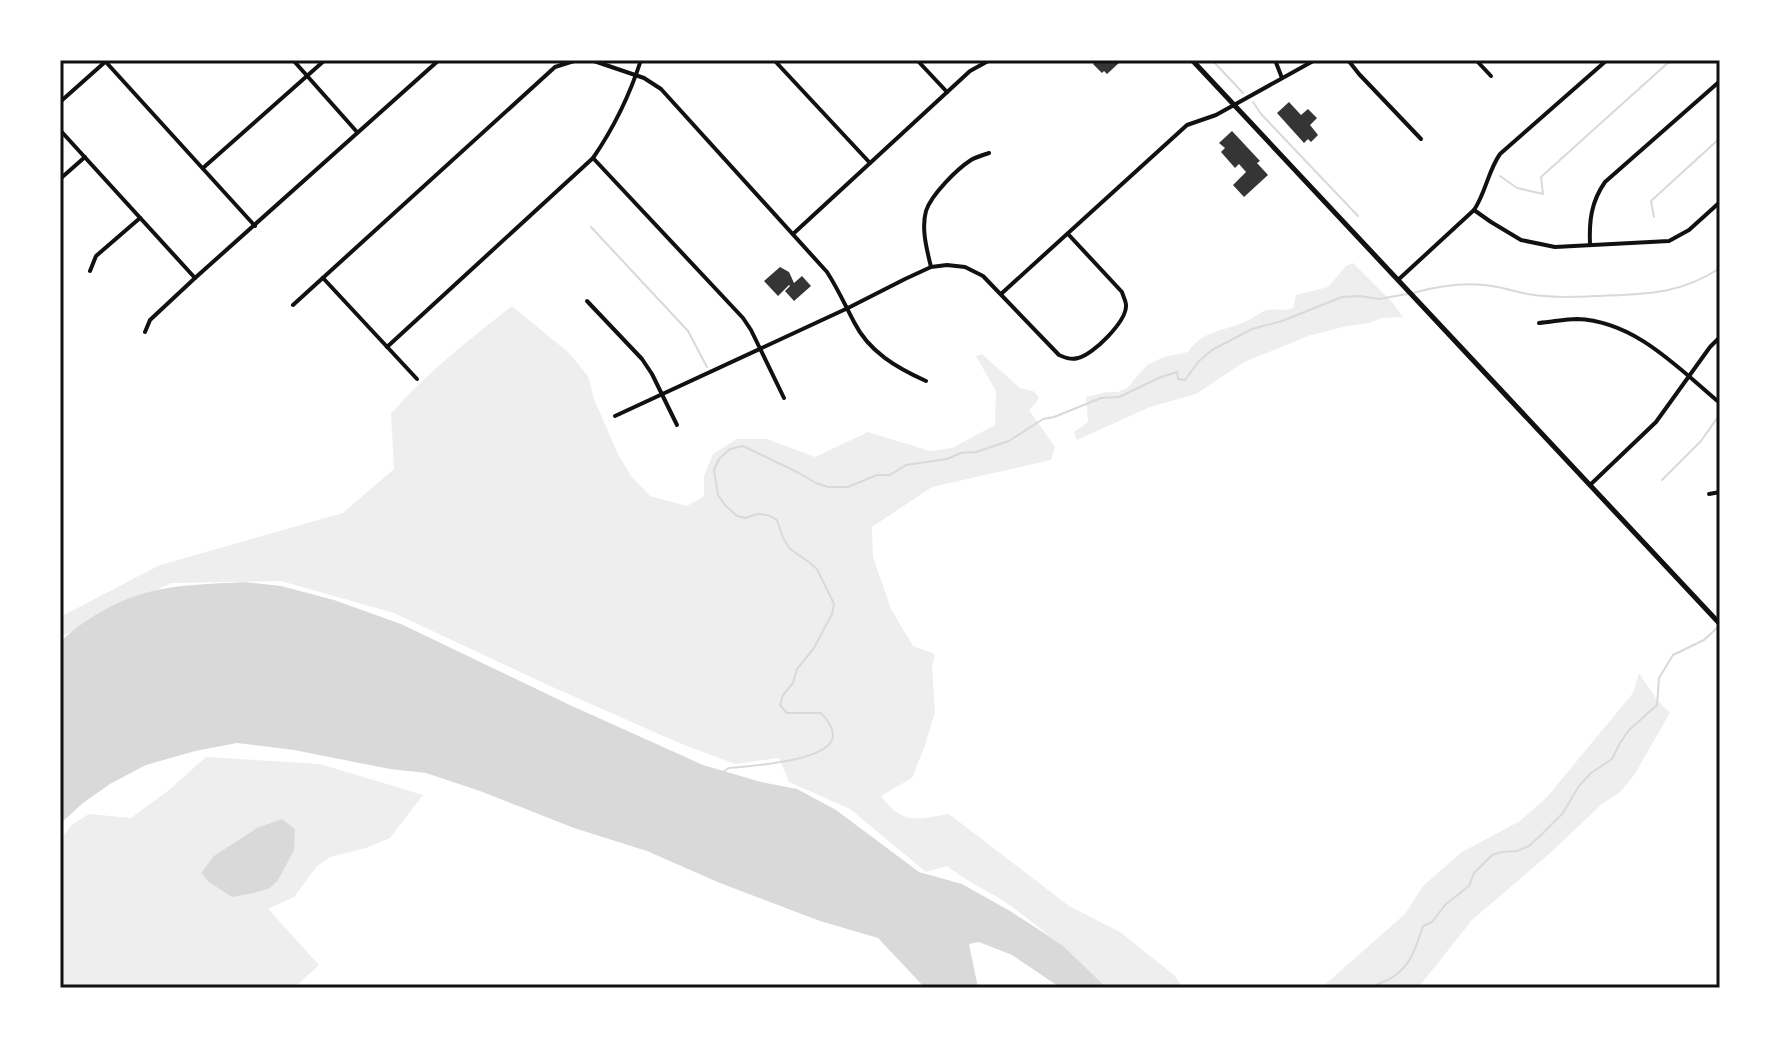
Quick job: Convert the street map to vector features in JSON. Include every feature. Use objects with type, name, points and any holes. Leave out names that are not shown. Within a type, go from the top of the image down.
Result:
[{"type":"street","points":[[293,60],[357,132]]},
{"type":"street","points":[[203,168],[325,60]]},
{"type":"street","points":[[145,332],[150,320],[195,278],[439,60]]},
{"type":"street","points":[[293,305],[555,67],[577,60]]},
{"type":"street","points":[[591,60],[644,78],[661,89],[827,272],[855,324],[872,347],[901,370],[926,381]]},
{"type":"street","points":[[387,347],[593,158],[641,60]]},
{"type":"street","points":[[774,60],[870,163]]},
{"type":"street","points":[[917,60],[947,92]]},
{"type":"street","points":[[793,234],[970,71],[990,60]]},
{"type":"street","points":[[1192,60],[1720,624]]},
{"type":"street","points":[[1275,60],[1282,78]]},
{"type":"street","points":[[1001,294],[1187,125],[1234,106],[1315,60]]},
{"type":"street","points":[[1348,60],[1421,139]]},
{"type":"street","points":[[1476,60],[1491,76]]},
{"type":"street","points":[[1398,280],[1474,210],[1500,154],[1607,60]]},
{"type":"street","points":[[60,102],[106,61],[255,226]]},
{"type":"street","points":[[1590,245],[1592,207],[1605,182],[1720,81]]},
{"type":"street","points":[[60,130],[195,278]]},
{"type":"street","points":[[931,267],[924,222],[931,201],[972,160],[989,153]]},
{"type":"street","points":[[60,179],[85,157]]},
{"type":"street","points":[[593,158],[743,318],[784,398]]},
{"type":"street","points":[[1474,210],[1521,240],[1555,247],[1669,241],[1689,230],[1720,202]]},
{"type":"street","points":[[90,271],[96,256],[140,218]]},
{"type":"street","points":[[615,416],[931,267],[956,264],[983,276],[1059,355],[1072,359],[1086,355],[1117,327],[1126,302],[1122,292],[1068,234]]},
{"type":"street","points":[[323,278],[417,379]]},
{"type":"street","points":[[587,301],[642,359],[677,425]]},
{"type":"street","points":[[1539,323],[1581,319],[1616,327],[1640,339],[1720,403]]},
{"type":"street","points":[[1590,485],[1656,422],[1720,337]]},
{"type":"street","points":[[1709,494],[1720,492]]},
{"type":"shaded area","points":[[1353,263],[1403,317],[1381,318],[1311,335],[1244,362],[1196,394],[1150,407],[1077,440],[1074,432],[1088,422],[1086,397],[1127,388],[1147,365],[1164,357],[1188,352],[1208,335],[1266,311],[1293,308],[1296,295],[1328,287],[1346,266]]},
{"type":"shaded area","points":[[512,306],[569,353],[588,376],[594,399],[631,476],[650,496],[687,506],[704,496],[704,476],[713,454],[737,439],[767,439],[815,457],[868,432],[930,451],[952,448],[995,425],[996,391],[976,356],[982,354],[1020,388],[1033,391],[1039,397],[1029,410],[1055,447],[1051,460],[932,487],[872,527],[873,557],[891,609],[913,646],[935,654],[932,668],[935,712],[924,748],[912,778],[881,796],[896,812],[911,818],[949,814],[1069,906],[1120,932],[1174,975],[1183,988],[1107,988],[1056,941],[1001,899],[947,866],[926,872],[850,809],[789,782],[779,758],[735,764],[550,686],[394,613],[281,581],[171,583],[60,637],[60,617],[160,565],[343,513],[394,469],[391,414],[434,370]]},
{"type":"shaded area","points":[[244,582],[281,586],[334,600],[401,624],[703,765],[797,789],[836,810],[919,872],[962,884],[1010,911],[1063,946],[1107,988],[1061,988],[1012,955],[979,942],[969,944],[978,988],[925,988],[878,938],[820,921],[647,851],[574,828],[426,773],[294,750],[237,743],[146,765],[110,784],[60,824],[60,642],[100,613],[145,593],[182,586]]},
{"type":"shaded area","points":[[1639,673],[1670,713],[1634,775],[1620,792],[1602,804],[1472,920],[1418,988],[1321,988],[1405,914],[1423,886],[1462,852],[1520,821],[1547,797],[1633,693]]},
{"type":"shaded area","points":[[206,757],[320,764],[423,795],[390,838],[330,857],[317,866],[294,897],[268,909],[319,965],[294,988],[60,988],[60,840],[73,824],[89,814],[131,818]]},
{"type":"shaded area","points":[[282,819],[295,829],[294,850],[278,880],[270,888],[232,897],[201,873],[214,856],[257,828]]},
{"type":"building","points":[[1094,60],[1120,62],[1107,74],[1093,64]]},
{"type":"building","points":[[1289,102],[1301,115],[1308,109],[1317,118],[1310,125],[1318,135],[1311,142],[1308,139],[1304,143],[1277,113]]},
{"type":"building","points":[[1232,131],[1260,161],[1257,163],[1268,175],[1244,197],[1233,185],[1246,172],[1239,164],[1235,168],[1221,152],[1225,148],[1219,143]]},
{"type":"building","points":[[780,267],[789,272],[794,283],[802,276],[811,286],[794,301],[785,291],[789,285],[778,296],[764,281]]},
{"type":"waterway","points":[[1212,60],[1243,93]]},
{"type":"waterway","points":[[1500,176],[1517,188],[1543,194],[1541,177],[1671,60]]},
{"type":"waterway","points":[[1253,102],[1358,216]]},
{"type":"waterway","points":[[1654,217],[1651,201],[1720,138]]},
{"type":"waterway","points":[[591,227],[688,331],[707,367]]},
{"type":"waterway","points":[[1413,293],[1473,284],[1554,297],[1645,293],[1676,288],[1720,268]]},
{"type":"waterway","points":[[724,771],[806,756],[830,744],[833,735],[831,726],[821,713],[787,713],[780,705],[797,669],[814,648],[834,604],[817,569],[790,549],[777,520],[768,515],[737,516],[718,495],[714,470],[719,459],[730,449],[743,446],[816,483],[828,487],[848,487],[877,475],[890,475],[906,465],[947,459],[1009,441],[1043,419],[1101,398],[1119,397],[1161,377],[1177,372],[1178,379],[1185,380],[1212,350],[1252,329],[1282,321],[1342,297],[1379,299],[1407,294]]},
{"type":"waterway","points":[[1662,480],[1701,441],[1720,414]]},
{"type":"waterway","points":[[1372,988],[1405,966],[1423,926],[1432,922],[1446,904],[1469,886],[1474,873],[1492,855],[1529,846],[1562,814],[1579,786],[1591,773],[1612,759],[1629,730],[1657,705],[1659,678],[1673,655],[1704,640],[1719,626]]}]
